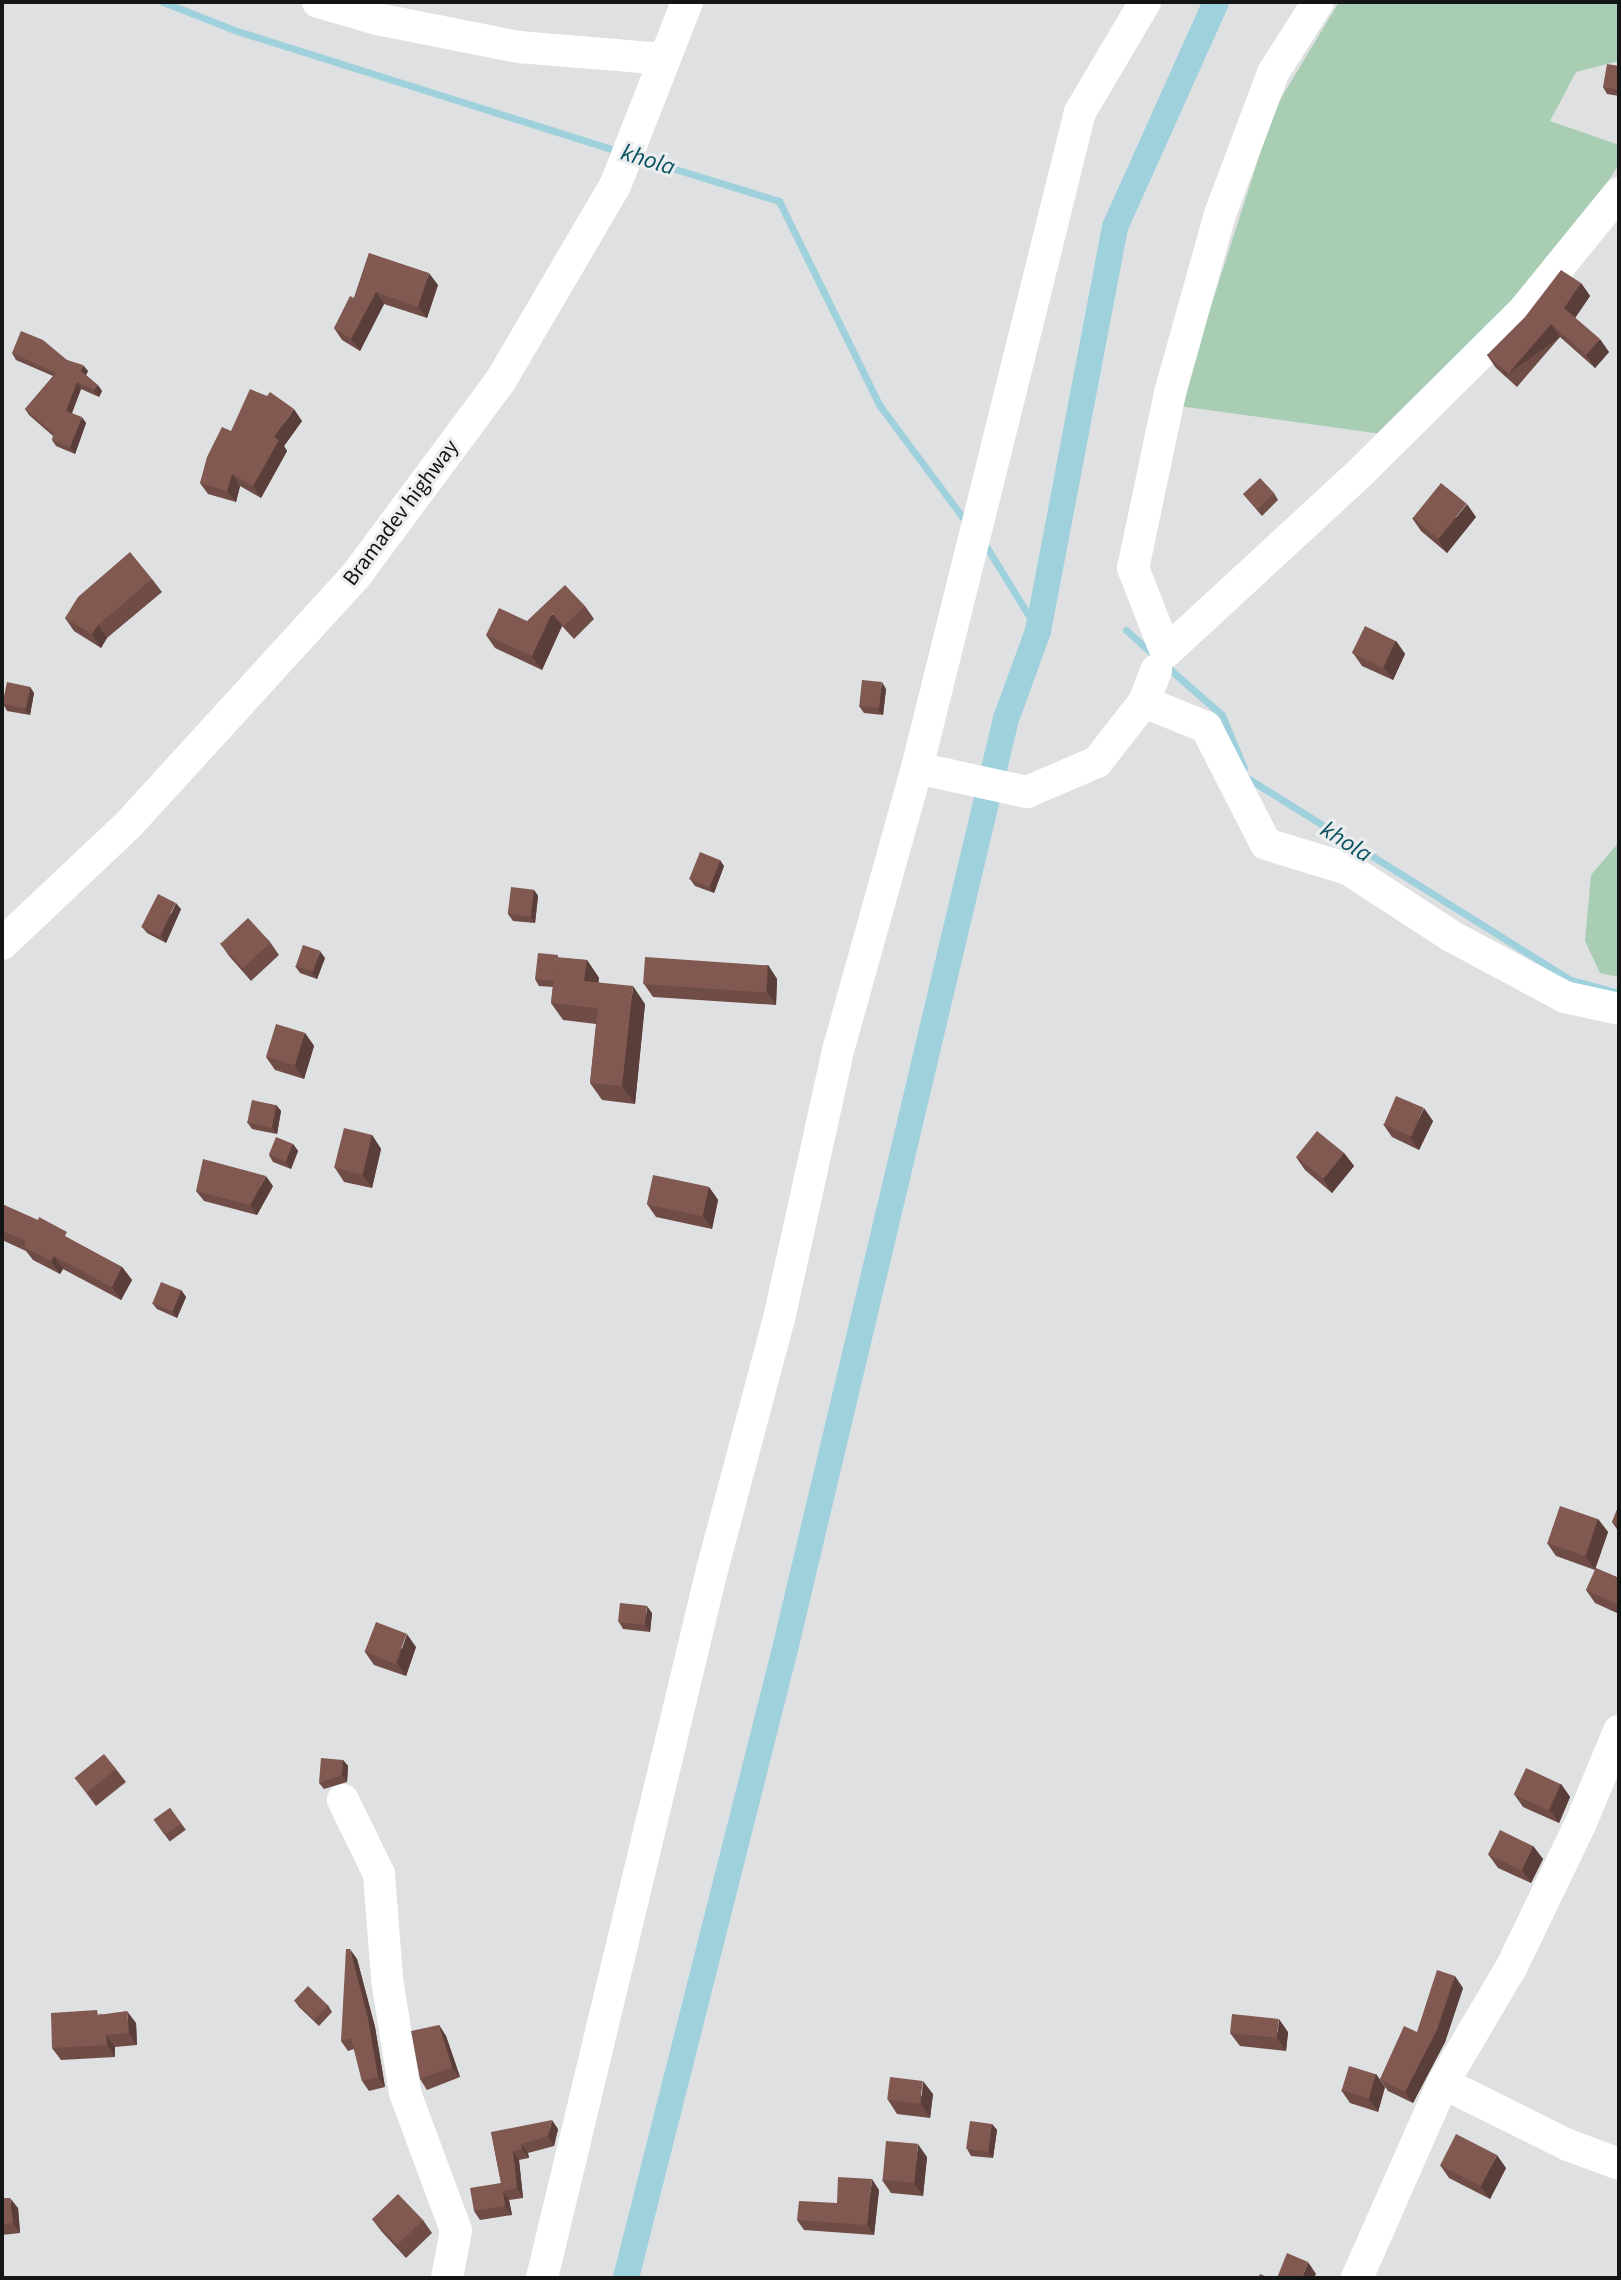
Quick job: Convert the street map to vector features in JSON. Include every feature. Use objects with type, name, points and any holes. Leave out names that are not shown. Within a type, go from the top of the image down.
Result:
[{"type":"street","points":[[318,2],[377,19],[519,47],[664,59]]},
{"type":"street","name":"Bramadev highway","points":[[2,944],[129,824],[357,574],[501,380],[615,186],[687,2]]},
{"type":"street","points":[[542,2278],[712,1570],[779,1319],[839,1047],[917,768],[1080,112],[1145,2]]},
{"type":"street","points":[[1318,2],[1273,73],[1225,200],[1170,393],[1133,568],[1166,652],[1352,481],[1513,321],[1619,193]]},
{"type":"street","points":[[917,768],[1027,792],[1097,762],[1144,702],[1156,670]]},
{"type":"street","points":[[1144,702],[1206,727],[1266,844],[1348,869],[1451,936],[1565,997],[1619,1009]]},
{"type":"street","points":[[1357,2278],[1443,2083],[1512,1966],[1580,1825],[1619,1731]]},
{"type":"street","points":[[343,1800],[379,1874],[387,1979],[405,2093],[456,2230],[447,2278]]},
{"type":"street","points":[[1443,2083],[1568,2145],[1619,2164]]},
{"type":"green space","points":[[1339,2],[1619,2],[1619,61],[1576,72],[1550,121],[1619,145],[1619,164],[1562,255],[1389,435],[1179,406],[1274,110]]},
{"type":"green space","points":[[1619,842],[1619,977],[1600,973],[1585,941],[1591,875]]},
{"type":"building","points":[[1607,64],[1619,66],[1619,90],[1603,87]]},
{"type":"building","points":[[369,253],[429,273],[418,307],[376,292],[351,339],[334,328],[350,296],[354,298]]},
{"type":"building","points":[[1561,270],[1581,283],[1564,308],[1600,339],[1586,355],[1551,324],[1508,374],[1487,355],[1525,317]]},
{"type":"building","points":[[21,331],[43,340],[67,360],[83,365],[81,371],[98,385],[94,390],[77,382],[66,411],[82,417],[70,447],[52,440],[54,434],[25,409],[56,373],[12,353]]},
{"type":"building","points":[[250,389],[267,396],[270,392],[294,409],[274,437],[279,440],[253,486],[232,474],[227,491],[200,483],[207,457],[222,427],[231,431]]},
{"type":"building","points":[[1260,478],[1274,493],[1258,509],[1243,494]]},
{"type":"building","points":[[1441,483],[1467,504],[1438,539],[1413,518]]},
{"type":"building","points":[[130,552],[152,579],[98,625],[92,634],[65,618],[78,597]]},
{"type":"building","points":[[565,585],[585,606],[564,626],[552,613],[532,656],[486,635],[499,608],[527,621]]},
{"type":"building","points":[[1365,626],[1396,641],[1382,668],[1352,653]]},
{"type":"building","points":[[862,680],[882,682],[879,708],[859,706]]},
{"type":"building","points":[[7,682],[30,687],[26,709],[2,704]]},
{"type":"building","points":[[700,852],[720,860],[710,887],[689,879]]},
{"type":"building","points":[[511,887],[534,890],[531,917],[508,914]]},
{"type":"building","points":[[158,894],[176,903],[159,936],[141,927]]},
{"type":"building","points":[[248,918],[271,942],[243,968],[220,944]]},
{"type":"building","points":[[303,945],[320,951],[313,972],[296,966]]},
{"type":"building","points":[[538,953],[558,955],[554,981],[535,979]]},
{"type":"building","points":[[556,957],[587,960],[584,981],[633,986],[622,1086],[590,1083],[598,1008],[551,1003]]},
{"type":"building","points":[[645,957],[768,966],[766,993],[643,984]]},
{"type":"building","points":[[276,1024],[305,1033],[295,1065],[266,1057]]},
{"type":"building","points":[[1396,1096],[1424,1108],[1412,1136],[1384,1125]]},
{"type":"building","points":[[252,1100],[276,1105],[272,1128],[247,1122]]},
{"type":"building","points":[[344,1128],[372,1135],[362,1175],[334,1168]]},
{"type":"building","points":[[1317,1131],[1344,1153],[1323,1179],[1296,1157]]},
{"type":"building","points":[[276,1137],[293,1144],[286,1161],[269,1155]]},
{"type":"building","points":[[203,1159],[266,1176],[250,1205],[196,1191]]},
{"type":"building","points":[[653,1175],[709,1187],[703,1216],[647,1204]]},
{"type":"building","points":[[2,1204],[38,1220],[39,1217],[67,1232],[65,1236],[122,1267],[112,1287],[54,1256],[51,1261],[24,1247],[26,1241],[2,1231]]},
{"type":"building","points":[[161,1282],[181,1290],[173,1312],[152,1303]]},
{"type":"building","points":[[1619,1505],[1619,1525],[1612,1522]]},
{"type":"building","points":[[1560,1506],[1598,1519],[1585,1556],[1547,1543]]},
{"type":"building","points":[[1596,1568],[1619,1578],[1619,1605],[1586,1590]]},
{"type":"building","points":[[620,1603],[647,1606],[645,1625],[618,1622]]},
{"type":"building","points":[[376,1622],[407,1634],[395,1664],[365,1652]]},
{"type":"building","points":[[104,1754],[116,1769],[86,1793],[74,1778]]},
{"type":"building","points":[[321,1758],[343,1760],[342,1775],[319,1783]]},
{"type":"building","points":[[1526,1768],[1560,1784],[1548,1810],[1514,1794]]},
{"type":"building","points":[[170,1808],[181,1824],[165,1835],[154,1819]]},
{"type":"building","points":[[1500,1830],[1533,1846],[1521,1870],[1488,1854]]},
{"type":"building","points":[[346,1949],[350,1949],[368,2018],[378,2077],[362,2081],[351,2038],[341,2041]]},
{"type":"building","points":[[1437,1970],[1455,1976],[1437,2030],[1405,2092],[1380,2079],[1404,2026],[1417,2032]]},
{"type":"building","points":[[308,1986],[328,2005],[314,2020],[294,2000]]},
{"type":"building","points":[[97,2010],[98,2015],[127,2011],[129,2033],[106,2035],[107,2045],[52,2048],[51,2013]]},
{"type":"building","points":[[1232,2014],[1279,2019],[1277,2038],[1230,2033]]},
{"type":"building","points":[[439,2025],[452,2067],[420,2079],[411,2031]]},
{"type":"building","points":[[1349,2066],[1376,2074],[1368,2098],[1342,2090]]},
{"type":"building","points":[[890,2077],[923,2081],[920,2104],[887,2100]]},
{"type":"building","points":[[552,2120],[548,2136],[521,2144],[522,2149],[513,2151],[517,2188],[503,2191],[505,2206],[474,2211],[470,2188],[501,2183],[491,2132]]},
{"type":"building","points":[[970,2121],[992,2124],[988,2152],[966,2149]]},
{"type":"building","points":[[1456,2134],[1497,2155],[1481,2186],[1440,2165]]},
{"type":"building","points":[[886,2141],[918,2144],[914,2183],[883,2180]]},
{"type":"building","points":[[838,2177],[872,2179],[867,2225],[797,2220],[799,2201],[837,2203]]},
{"type":"building","points":[[398,2194],[423,2220],[397,2245],[372,2219]]},
{"type":"building","points":[[2,2198],[10,2198],[13,2223],[2,2224]]},
{"type":"building","points":[[1287,2253],[1308,2262],[1302,2278],[1277,2278]]},
{"type":"waterway","name":"khola","points":[[163,2],[234,30],[621,152]]},
{"type":"waterway","points":[[626,2278],[786,1645],[1006,719],[1038,631],[1115,227],[1216,2]]},
{"type":"waterway","name":"khola","points":[[636,157],[779,201],[880,406],[966,522]]},
{"type":"waterway","name":"khola","points":[[986,546],[1038,631]]},
{"type":"waterway","name":"khola","points":[[1126,630],[1154,655]]},
{"type":"waterway","name":"khola","points":[[1166,666],[1222,715],[1244,768]]},
{"type":"waterway","name":"khola","points":[[1249,779],[1571,980],[1619,993]]}]
